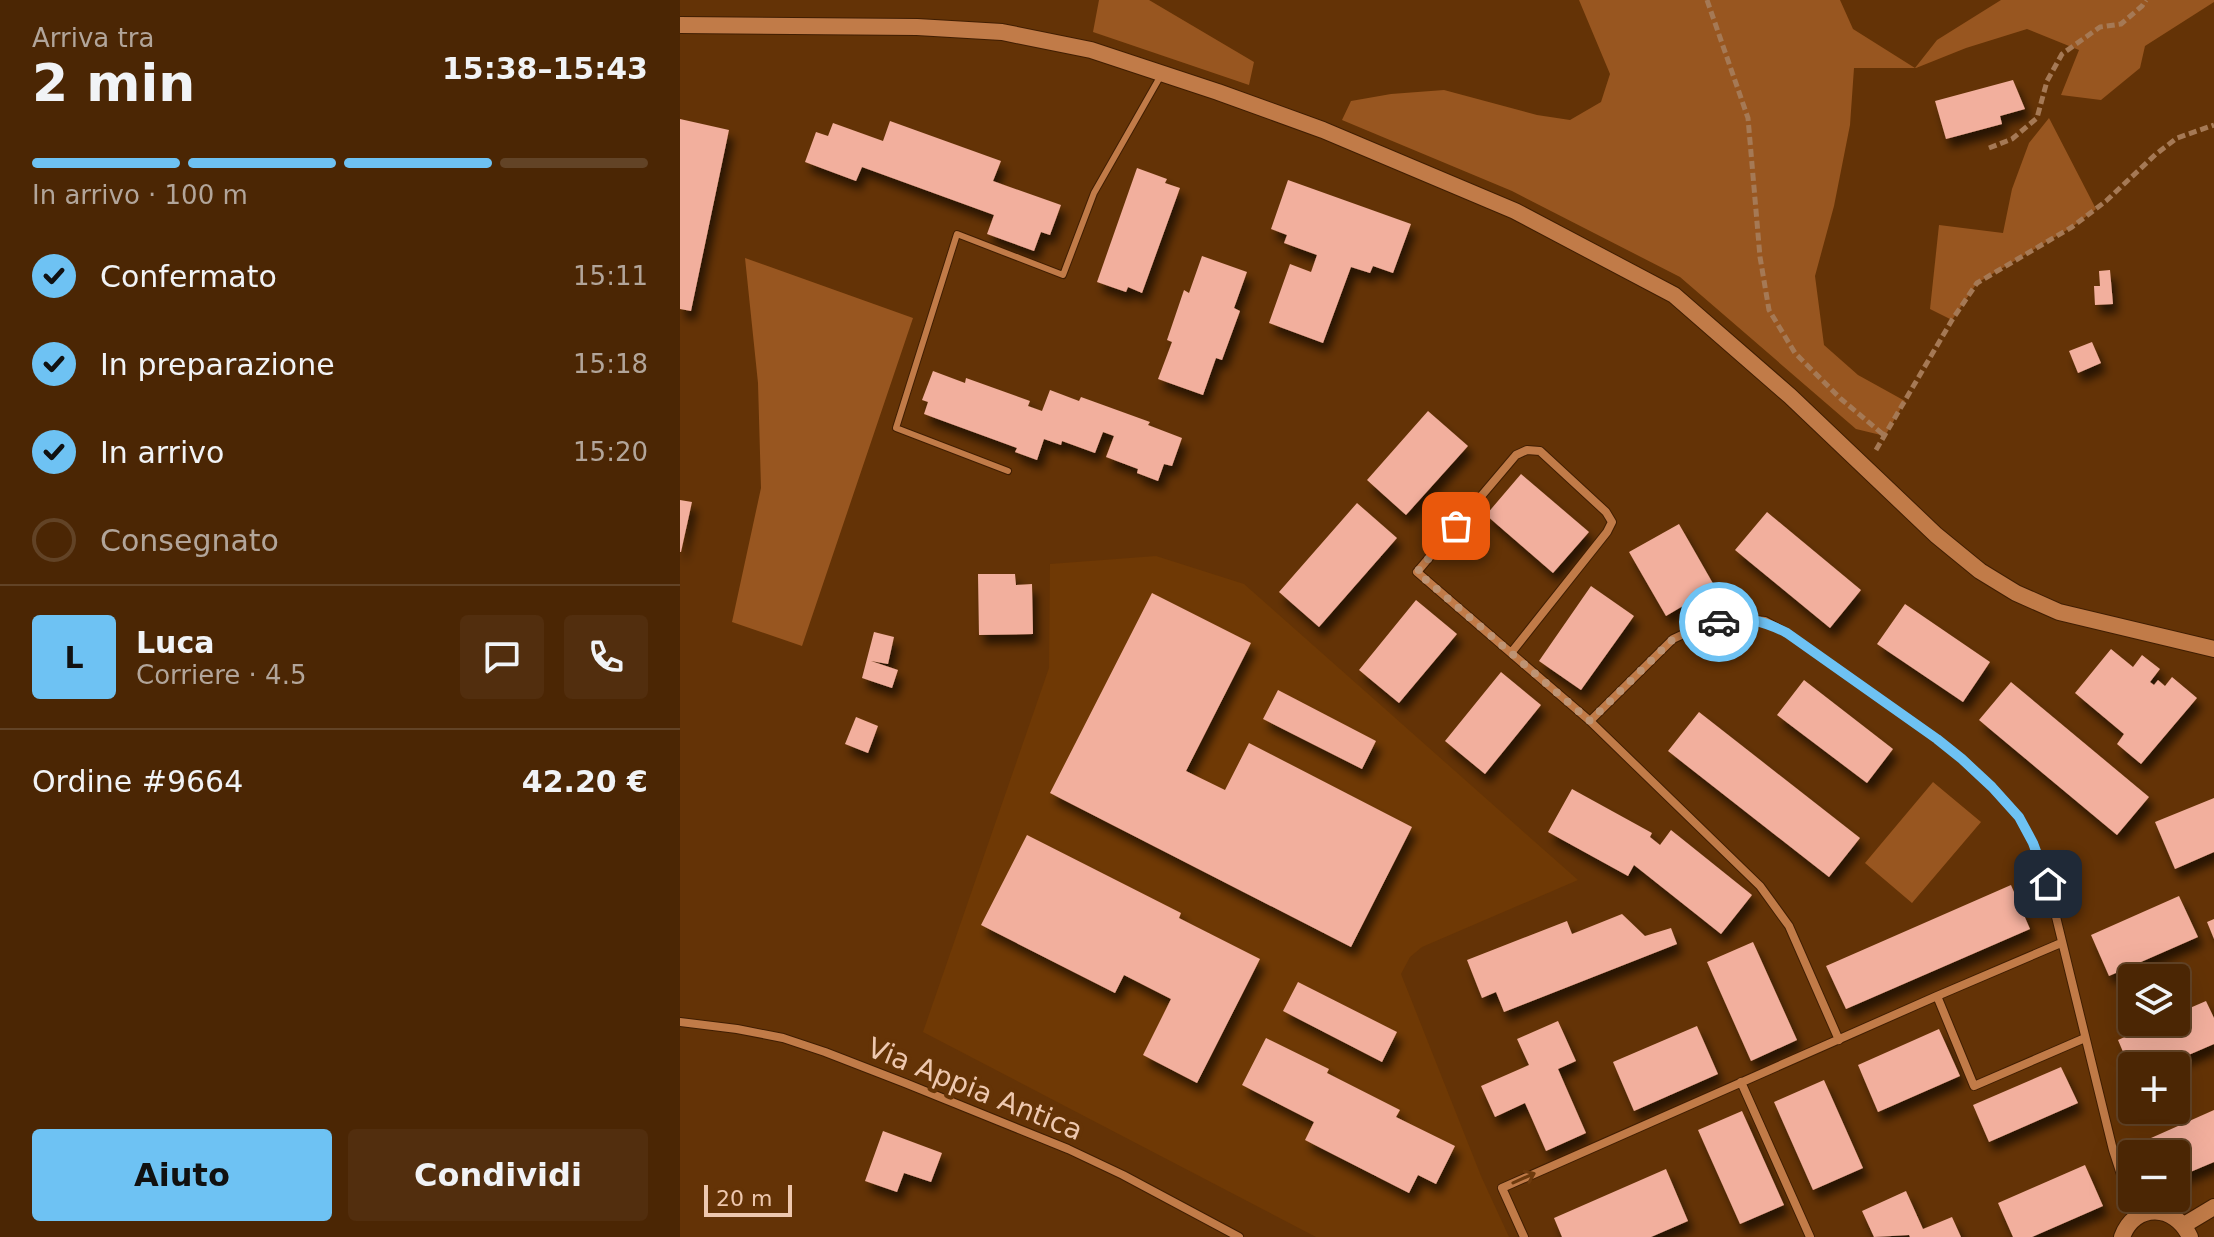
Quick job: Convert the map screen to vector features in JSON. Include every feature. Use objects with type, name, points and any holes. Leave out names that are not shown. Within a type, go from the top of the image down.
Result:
[{"type":"street","points":[[680,25],[917,27],[1002,32],[1091,50],[1323,130],[1515,211],[1674,295],[1790,396],[1936,535],[1980,571],[2016,593],[2059,612],[2214,649]]},
{"type":"street","points":[[1511,653],[1612,522],[1606,512],[1540,451],[1527,450],[1516,455],[1417,572],[1511,653],[1590,721],[1760,886],[1789,926],[1839,1040]]},
{"type":"street","points":[[1590,721],[1673,639],[1705,624],[1746,619],[1765,621],[1787,633],[1962,759],[2019,817],[2033,843],[2048,884],[2113,1150],[2138,1216]]},
{"type":"street","points":[[1524,1237],[1502,1188],[2061,943]]},
{"type":"street","points":[[1937,996],[1974,1086],[2085,1038]]},
{"type":"street","name":"Via Appia Antica","points":[[680,1022],[783,1038],[825,1052],[1068,1149],[1239,1237]]},
{"type":"street","points":[[1741,1082],[1810,1237]]},
{"type":"street","points":[[2122,1237],[2129,1223],[2138,1216],[2158,1211],[2177,1218],[2187,1231],[2214,1207]]},
{"type":"lane","points":[[1008,471],[896,428],[957,234],[1063,275],[1094,193],[1161,73]]},
{"type":"path","points":[[1707,0],[1748,118],[1760,257],[1769,310],[1795,353],[1841,399],[1885,436]]},
{"type":"path","points":[[1989,148],[2012,139],[2037,118],[2047,81],[2062,54],[2100,27],[2121,24],[2146,0]]},
{"type":"path","points":[[1865,468],[1977,283],[2072,227],[2177,138],[2214,125]]},
{"type":"shaded area","points":[[1099,0],[1149,0],[1254,62],[1249,85],[1093,32]]},
{"type":"shaded area","points":[[1579,0],[1840,0],[1853,29],[1915,68],[1854,68],[1850,125],[1834,206],[1815,276],[1824,345],[1858,375],[1905,401],[1885,436],[1856,429],[1680,277],[1512,191],[1342,120],[1351,101],[1444,90],[1537,115],[1570,120],[1601,102],[1610,74]]},
{"type":"shaded area","points":[[2001,0],[2214,0],[2145,46],[2140,68],[2101,100],[2061,95],[2079,50],[2027,29],[1915,68],[1937,40]]},
{"type":"shaded area","points":[[2049,118],[2096,209],[2072,227],[1977,283],[1952,320],[1930,309],[1939,225],[2003,233],[2012,189],[2029,143]]},
{"type":"shaded area","points":[[745,258],[913,318],[802,646],[732,622],[761,488],[758,383]]},
{"type":"shaded area","points":[[1156,556],[1244,584],[1578,880],[1422,947],[1410,957],[1401,974],[1481,1176],[1509,1237],[1316,1237],[923,1032],[1049,668],[1050,564]]},
{"type":"shaded area","points":[[1933,782],[1981,822],[1912,903],[1865,863]]},
{"type":"building","points":[[2013,80],[2025,109],[2000,116],[2002,124],[1946,139],[1935,101]]},
{"type":"building","points":[[680,119],[729,130],[691,311],[680,309]]},
{"type":"building","points":[[890,121],[1001,161],[993,181],[1061,205],[1050,235],[1041,232],[1034,251],[987,234],[994,215],[862,167],[856,181],[805,162],[816,132],[828,136],[833,123],[883,141]]},
{"type":"building","points":[[1137,168],[1167,179],[1165,183],[1180,188],[1142,293],[1128,287],[1126,292],[1097,282]]},
{"type":"building","points":[[1288,180],[1411,224],[1393,273],[1373,266],[1370,273],[1351,267],[1323,343],[1269,323],[1290,264],[1311,272],[1317,255],[1284,243],[1287,235],[1271,229]]},
{"type":"building","points":[[1202,256],[1247,272],[1234,308],[1240,311],[1222,360],[1216,358],[1203,395],[1158,379],[1172,342],[1167,340],[1184,290],[1189,293]]},
{"type":"building","points":[[2110,270],[2113,304],[2095,305],[2094,286],[2100,286],[2099,271]]},
{"type":"building","points":[[2092,342],[2101,363],[2078,373],[2069,351]]},
{"type":"building","points":[[933,371],[965,383],[966,378],[1030,401],[1028,406],[1042,411],[1050,390],[1079,401],[1081,397],[1150,422],[1148,425],[1182,438],[1172,466],[1164,464],[1158,481],[1137,473],[1138,469],[1106,457],[1114,436],[1103,432],[1095,453],[1062,441],[1061,445],[1044,439],[1037,460],[1015,452],[1017,448],[924,414],[928,402],[922,400]]},
{"type":"building","points":[[1428,411],[1468,446],[1406,515],[1367,480]]},
{"type":"building","points":[[1521,474],[1589,532],[1553,573],[1486,515]]},
{"type":"building","points":[[680,500],[692,502],[681,552],[680,552]]},
{"type":"building","points":[[1357,503],[1397,538],[1319,627],[1279,592]]},
{"type":"building","points":[[1767,512],[1861,590],[1830,628],[1735,550]]},
{"type":"building","points":[[1679,524],[1715,587],[1666,616],[1629,552]]},
{"type":"building","points":[[978,574],[1015,574],[1016,585],[1032,584],[1033,634],[979,635]]},
{"type":"building","points":[[1591,586],[1634,616],[1581,690],[1539,661]]},
{"type":"building","points":[[1152,593],[1251,643],[1186,771],[1225,790],[1249,743],[1412,827],[1351,947],[1050,793]]},
{"type":"building","points":[[1416,600],[1457,634],[1399,703],[1359,670]]},
{"type":"building","points":[[1905,604],[1990,662],[1963,702],[1877,644]]},
{"type":"building","points":[[874,632],[894,637],[888,664],[871,661],[898,670],[892,688],[862,678]]},
{"type":"building","points":[[2111,649],[2133,667],[2142,655],[2160,669],[2150,682],[2154,685],[2158,680],[2165,686],[2172,677],[2197,698],[2141,764],[2117,744],[2124,734],[2075,693]]},
{"type":"building","points":[[1501,672],[1541,705],[1485,774],[1445,741]]},
{"type":"building","points":[[1804,680],[1893,749],[1867,783],[1777,715]]},
{"type":"building","points":[[2011,682],[2149,797],[2117,835],[1979,720]]},
{"type":"building","points":[[1278,690],[1376,741],[1362,769],[1263,719]]},
{"type":"building","points":[[1699,712],[1860,838],[1829,877],[1668,751]]},
{"type":"building","points":[[856,717],[878,726],[868,753],[845,744]]},
{"type":"building","points":[[1572,789],[1652,833],[1650,837],[1660,845],[1671,830],[1752,895],[1721,934],[1634,865],[1628,876],[1548,832]]},
{"type":"building","points":[[2214,798],[2214,852],[2175,869],[2155,822]]},
{"type":"building","points":[[1027,835],[1181,913],[1179,918],[1260,959],[1197,1083],[1143,1055],[1171,999],[1124,975],[1115,993],[981,925]]},
{"type":"building","points":[[2011,885],[2030,929],[1846,1009],[1826,966]]},
{"type":"building","points":[[2179,896],[2198,937],[2136,964],[2118,964],[2118,972],[2109,976],[2091,935]]},
{"type":"building","points":[[1622,914],[1645,936],[1671,928],[1677,944],[1504,1012],[1496,992],[1482,998],[1467,960],[1567,921],[1572,934]]},
{"type":"building","points":[[2214,919],[2214,939],[2207,922]]},
{"type":"building","points":[[1753,942],[1797,1040],[1751,1061],[1707,962]]},
{"type":"building","points":[[1298,982],[1397,1032],[1382,1062],[1283,1011]]},
{"type":"building","points":[[2206,1001],[2214,1018],[2214,1044],[2190,1054],[2123,1052],[2118,1040],[2127,1036],[2190,1036],[2190,1008]]},
{"type":"building","points":[[1558,1021],[1576,1061],[1558,1069],[1586,1133],[1546,1151],[1525,1103],[1495,1117],[1481,1086],[1529,1065],[1517,1039]]},
{"type":"building","points":[[1697,1026],[1718,1074],[1634,1111],[1613,1062]]},
{"type":"building","points":[[1939,1029],[1960,1076],[1878,1112],[1858,1065]]},
{"type":"building","points":[[1266,1038],[1329,1069],[1327,1073],[1400,1110],[1396,1117],[1455,1146],[1436,1184],[1418,1175],[1409,1193],[1305,1140],[1314,1122],[1242,1085]]},
{"type":"building","points":[[2061,1067],[2078,1103],[1989,1142],[1973,1105]]},
{"type":"building","points":[[1824,1080],[1863,1168],[1813,1190],[1774,1102]]},
{"type":"building","points":[[2214,1110],[2214,1162],[2190,1172],[2190,1140],[2146,1140],[2182,1124],[2190,1124],[2190,1121]]},
{"type":"building","points":[[1742,1111],[1784,1205],[1740,1224],[1698,1130]]},
{"type":"building","points":[[883,1131],[942,1153],[931,1182],[904,1173],[897,1192],[865,1181]]},
{"type":"building","points":[[2085,1165],[2103,1206],[2032,1237],[2013,1237],[1998,1203]]},
{"type":"building","points":[[1666,1169],[1688,1221],[1651,1237],[1562,1237],[1554,1218]]},
{"type":"building","points":[[1906,1191],[1923,1229],[1952,1217],[1961,1237],[1874,1237],[1862,1211]]},
{"type":"way so far","points":[[1456,526],[1417,572],[1590,721],[1673,639],[1705,624],[1719,622]]},
{"type":"route","points":[[1719,622],[1746,619],[1765,621],[1787,633],[1937,739],[1992,787],[2019,817],[2033,843],[2048,884]]}]
